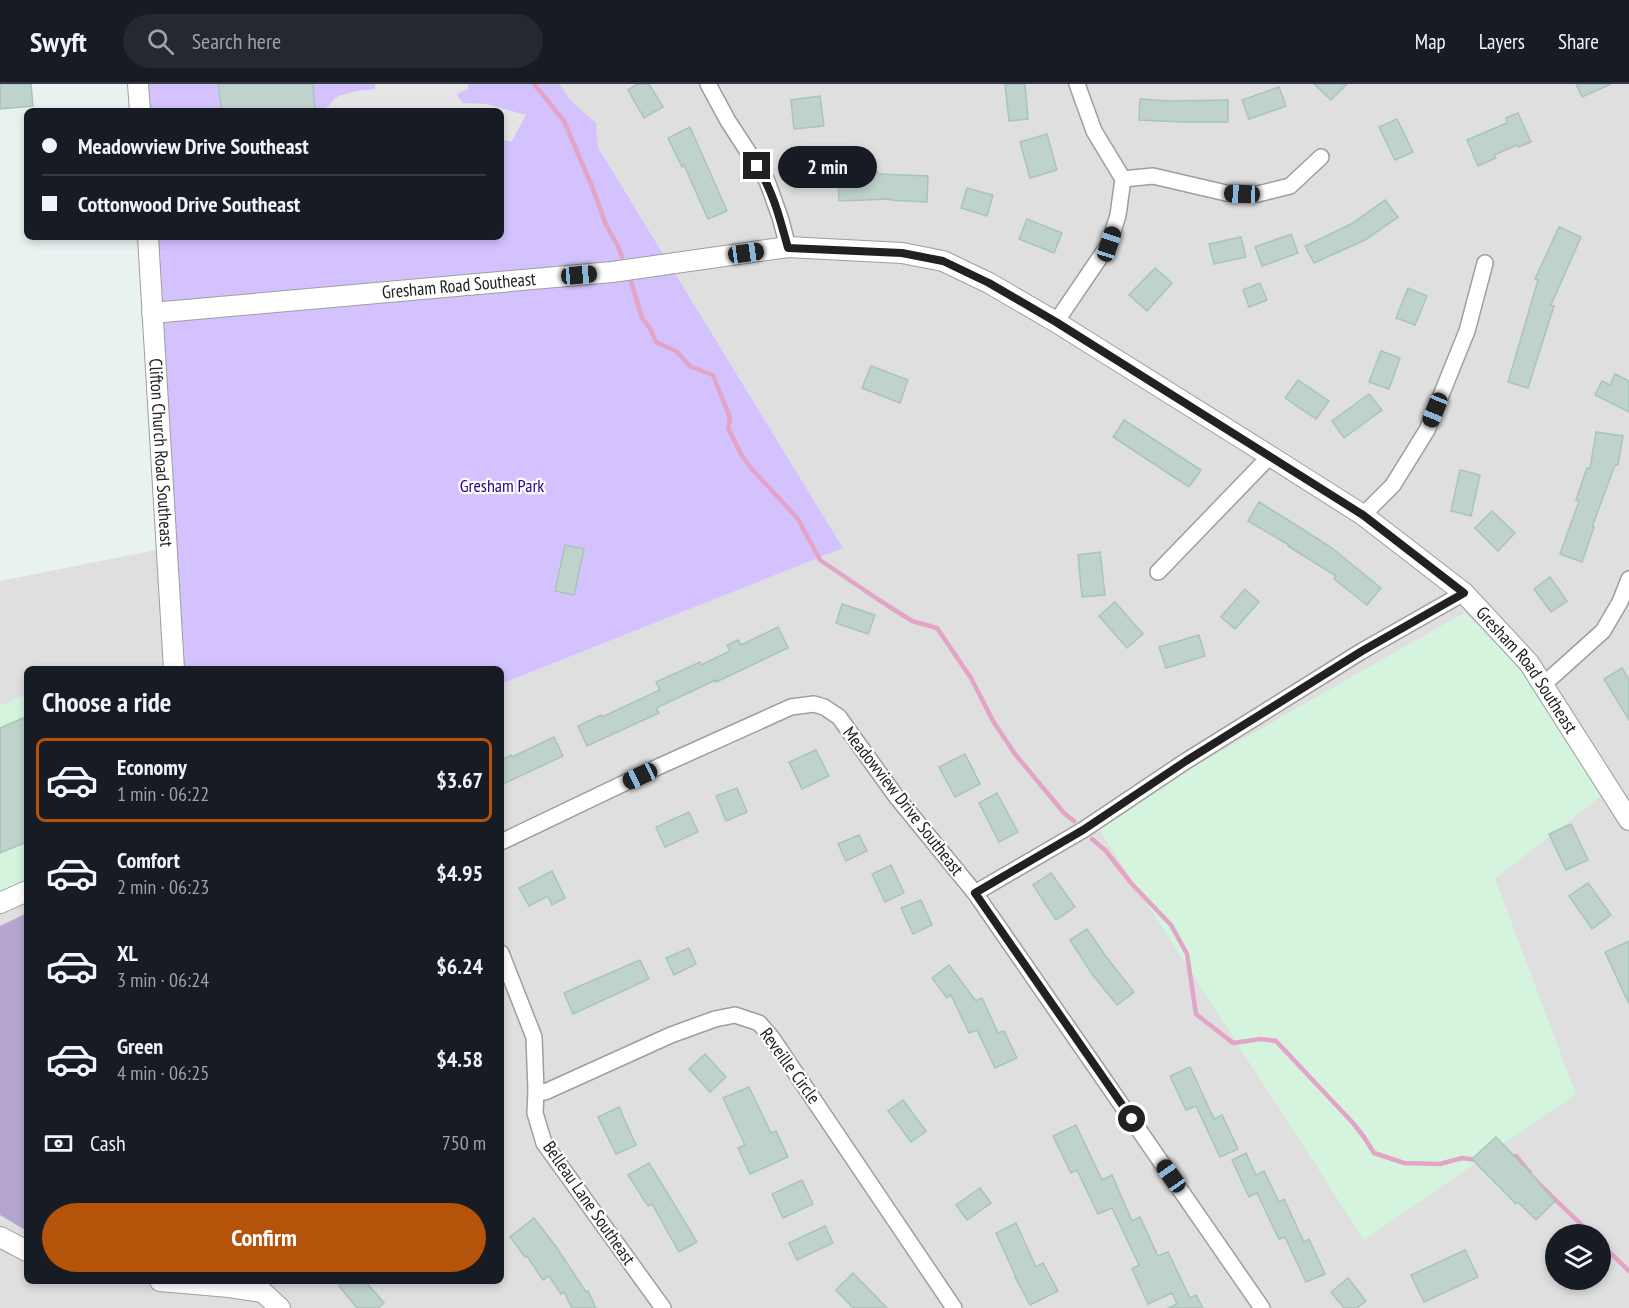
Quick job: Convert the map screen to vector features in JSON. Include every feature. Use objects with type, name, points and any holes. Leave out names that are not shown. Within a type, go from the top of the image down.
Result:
[{"type":"street","points":[[138,84],[140,108]]},
{"type":"street","points":[[708,84],[728,121],[767,181],[788,248]]},
{"type":"street","points":[[1056,322],[1109,244],[1118,215],[1123,179],[1094,131],[1077,84]]},
{"type":"street","points":[[1123,179],[1153,176],[1226,193],[1258,194],[1290,186],[1321,157]]},
{"type":"street","name":"Clifton Church Road Southeast","points":[[148,240],[174,666]]},
{"type":"street","name":"Gresham Road Southeast","points":[[152,314],[612,272],[788,248],[902,253],[943,261],[989,283],[1056,322],[1363,515],[1464,593],[1529,663],[1629,820]]},
{"type":"street","points":[[1363,515],[1393,485],[1427,430],[1467,331],[1485,263]]},
{"type":"street","points":[[1158,572],[1270,456]]},
{"type":"street","points":[[1543,685],[1603,631],[1620,602],[1629,579]]},
{"type":"street","points":[[975,893],[1083,830],[1186,761],[1362,651],[1464,593]]},
{"type":"street","name":"Meadowview Drive Southeast","points":[[504,840],[791,707],[814,704],[825,707],[839,717],[895,795],[975,893],[1262,1308]]},
{"type":"street","points":[[0,903],[24,892]]},
{"type":"street","name":"Belleau Lane Southeast","points":[[504,961],[534,1037],[535,1113],[544,1143],[663,1308]]},
{"type":"street","name":"Reveille Circle","points":[[536,1091],[545,1092],[671,1035],[715,1018],[735,1016],[759,1023],[772,1038],[954,1308]]},
{"type":"street","points":[[0,1237],[24,1249]]},
{"type":"street","points":[[194,1284],[229,1287],[257,1286],[280,1308]]},
{"type":"shaded area","points":[[375,84],[468,84],[468,89],[457,95],[463,103],[487,104],[501,108],[326,108],[338,96],[375,89]]},
{"type":"shaded area","points":[[560,84],[1629,84],[1629,1308],[0,1308],[0,908],[24,897],[24,1284],[504,1284],[504,683],[843,548]]},
{"type":"shaded area","points":[[504,109],[526,115],[511,142],[504,140]]},
{"type":"shaded area","points":[[161,549],[170,666],[24,666],[24,696],[0,706],[0,581]]},
{"type":"shaded area","points":[[1464,613],[1527,668],[1611,788],[1495,879],[1576,1094],[1364,1240],[1095,823]]},
{"type":"shaded area","points":[[24,696],[24,897],[0,908],[0,706]]},
{"type":"shaded area","points":[[24,914],[24,1229],[0,1215],[0,926]]},
{"type":"green space","name":"Gresham Park","points":[[138,84],[560,84],[569,99],[596,123],[598,147],[843,548],[504,683],[504,666],[170,666],[145,240],[504,240],[504,108],[139,108]]},
{"type":"building","points":[[0,84],[31,84],[33,106],[0,109]]},
{"type":"building","points":[[218,84],[313,84],[315,108],[222,108]]},
{"type":"building","points":[[637,84],[649,84],[663,107],[644,118],[628,90]]},
{"type":"building","points":[[1005,84],[1025,84],[1028,119],[1009,121]]},
{"type":"building","points":[[1314,84],[1347,84],[1331,100]]},
{"type":"building","points":[[1576,84],[1611,84],[1582,97]]},
{"type":"building","points":[[1279,87],[1286,106],[1249,119],[1242,100]]},
{"type":"building","points":[[820,96],[824,126],[794,129],[791,100]]},
{"type":"building","points":[[1140,99],[1228,100],[1228,122],[1139,120]]},
{"type":"building","points":[[1518,113],[1531,142],[1518,147],[1517,145],[1494,155],[1496,158],[1478,166],[1467,140],[1507,123],[1506,118]]},
{"type":"building","points":[[1397,119],[1413,152],[1395,160],[1379,127]]},
{"type":"building","points":[[690,127],[727,211],[708,219],[684,165],[682,167],[668,138]]},
{"type":"building","points":[[1047,134],[1057,170],[1030,178],[1020,142]]},
{"type":"building","points":[[878,172],[878,174],[928,176],[927,202],[890,199],[839,201],[838,173]]},
{"type":"building","points":[[967,188],[993,195],[987,216],[961,208]]},
{"type":"building","points":[[1385,200],[1398,217],[1365,240],[1314,263],[1305,246],[1351,224]]},
{"type":"building","points":[[1027,219],[1062,233],[1054,253],[1019,239]]},
{"type":"building","points":[[1559,227],[1581,237],[1551,305],[1554,306],[1528,388],[1508,382],[1538,280],[1535,279]]},
{"type":"building","points":[[1291,234],[1298,253],[1262,266],[1255,247]]},
{"type":"building","points":[[1241,237],[1246,257],[1214,264],[1209,244]]},
{"type":"building","points":[[1155,268],[1172,283],[1147,311],[1129,295]]},
{"type":"building","points":[[1260,283],[1267,300],[1249,307],[1243,290]]},
{"type":"building","points":[[1408,288],[1427,296],[1415,325],[1396,318]]},
{"type":"building","points":[[1381,351],[1400,358],[1389,389],[1369,382]]},
{"type":"building","points":[[871,366],[908,380],[900,403],[862,388]]},
{"type":"building","points":[[1615,374],[1629,381],[1629,412],[1595,395],[1602,381],[1610,385]]},
{"type":"building","points":[[1298,380],[1329,401],[1316,419],[1285,398]]},
{"type":"building","points":[[1369,394],[1382,410],[1344,438],[1332,421]]},
{"type":"building","points":[[1124,420],[1201,470],[1189,487],[1113,437]]},
{"type":"building","points":[[1596,432],[1623,436],[1618,465],[1615,465],[1592,527],[1594,527],[1582,562],[1560,554],[1579,501],[1576,500],[1587,468],[1590,469]]},
{"type":"building","points":[[1460,470],[1480,475],[1471,516],[1451,511]]},
{"type":"building","points":[[1259,502],[1332,548],[1381,588],[1367,605],[1334,579],[1336,576],[1248,521]]},
{"type":"building","points":[[1492,511],[1515,533],[1498,551],[1475,528]]},
{"type":"building","points":[[565,545],[584,549],[574,595],[555,591]]},
{"type":"building","points":[[1100,552],[1105,595],[1082,597],[1078,555]]},
{"type":"building","points":[[1550,577],[1567,601],[1551,612],[1534,589]]},
{"type":"building","points":[[1245,589],[1259,602],[1235,629],[1221,617]]},
{"type":"building","points":[[1115,602],[1143,634],[1127,648],[1099,616]]},
{"type":"building","points":[[842,604],[875,615],[868,634],[836,623]]},
{"type":"building","points":[[778,627],[788,648],[656,708],[659,713],[587,746],[578,726],[660,690],[656,682],[730,651],[727,645],[738,640],[741,645]]},
{"type":"building","points":[[1199,635],[1205,656],[1166,668],[1159,647]]},
{"type":"building","points":[[1622,668],[1629,680],[1629,720],[1604,679]]},
{"type":"building","points":[[23,718],[24,720],[24,843],[0,853],[0,728]]},
{"type":"building","points":[[554,737],[563,756],[504,784],[504,758],[511,755],[512,757]]},
{"type":"building","points":[[816,750],[829,776],[802,789],[789,762]]},
{"type":"building","points":[[965,754],[980,784],[955,797],[939,767]]},
{"type":"building","points":[[737,788],[747,812],[726,821],[716,796]]},
{"type":"building","points":[[997,793],[1018,832],[999,842],[979,803]]},
{"type":"building","points":[[689,812],[698,832],[665,847],[656,827]]},
{"type":"building","points":[[1571,824],[1588,860],[1566,870],[1549,834]]},
{"type":"building","points":[[859,835],[867,851],[846,861],[838,844]]},
{"type":"building","points":[[891,865],[904,893],[885,902],[872,874]]},
{"type":"building","points":[[552,871],[565,898],[552,905],[548,896],[529,906],[519,888]]},
{"type":"building","points":[[1051,873],[1075,907],[1056,920],[1033,885]]},
{"type":"building","points":[[1588,883],[1611,915],[1592,929],[1569,896]]},
{"type":"building","points":[[921,900],[932,925],[913,934],[901,908]]},
{"type":"building","points":[[1087,929],[1134,992],[1117,1005],[1092,974],[1070,940]]},
{"type":"building","points":[[1629,941],[1629,1004],[1605,952]]},
{"type":"building","points":[[689,948],[696,964],[674,975],[666,958]]},
{"type":"building","points":[[640,960],[649,979],[573,1014],[564,993]]},
{"type":"building","points":[[949,965],[976,1001],[982,998],[998,1033],[1004,1031],[1017,1058],[995,1068],[977,1030],[969,1033],[951,995],[947,998],[932,978]]},
{"type":"building","points":[[705,1054],[726,1077],[710,1092],[689,1069]]},
{"type":"building","points":[[1190,1067],[1214,1119],[1222,1115],[1238,1149],[1220,1157],[1196,1106],[1186,1110],[1170,1076]]},
{"type":"building","points":[[749,1087],[771,1133],[776,1131],[788,1157],[750,1174],[738,1148],[745,1145],[723,1098]]},
{"type":"building","points":[[903,1100],[926,1131],[911,1142],[888,1111]]},
{"type":"building","points":[[619,1107],[636,1145],[616,1154],[598,1117]]},
{"type":"building","points":[[1076,1125],[1102,1180],[1112,1175],[1132,1221],[1140,1217],[1158,1256],[1168,1252],[1190,1298],[1196,1295],[1203,1308],[1168,1308],[1177,1304],[1172,1293],[1148,1304],[1132,1269],[1139,1265],[1112,1208],[1098,1214],[1077,1170],[1071,1173],[1053,1136]]},
{"type":"building","points":[[1496,1137],[1555,1201],[1536,1220],[1518,1202],[1516,1204],[1472,1159]]},
{"type":"building","points":[[1246,1153],[1256,1175],[1264,1171],[1279,1202],[1284,1199],[1304,1242],[1309,1239],[1325,1274],[1306,1282],[1285,1237],[1279,1239],[1257,1193],[1249,1197],[1232,1160]]},
{"type":"building","points":[[649,1163],[697,1242],[679,1252],[652,1204],[648,1206],[628,1175]]},
{"type":"building","points":[[802,1180],[813,1204],[783,1218],[772,1194]]},
{"type":"building","points":[[980,1188],[991,1203],[967,1220],[956,1205]]},
{"type":"building","points":[[534,1218],[586,1292],[588,1291],[596,1308],[572,1308],[564,1292],[561,1294],[549,1276],[543,1280],[527,1256],[525,1257],[510,1237]]},
{"type":"building","points":[[1016,1223],[1036,1267],[1043,1263],[1058,1291],[1030,1305],[996,1233]]},
{"type":"building","points":[[825,1226],[833,1243],[797,1260],[789,1243]]},
{"type":"building","points":[[1465,1250],[1478,1277],[1424,1302],[1411,1275]]},
{"type":"building","points":[[853,1273],[887,1308],[853,1308],[836,1290]]},
{"type":"building","points":[[1348,1278],[1366,1301],[1357,1308],[1344,1308],[1331,1292]]},
{"type":"building","points":[[341,1284],[368,1284],[384,1303],[378,1308],[357,1308],[339,1286]]},
{"type":"waterway","points":[[534,84],[564,121],[606,225],[622,257]]},
{"type":"waterway","points":[[631,281],[642,318],[650,328],[656,342],[676,351],[691,367],[713,375],[730,418],[728,428],[741,454],[750,467],[798,519],[820,560],[912,621],[937,628],[971,678],[993,721],[1015,754],[1064,813],[1074,821]]},
{"type":"waterway","points":[[1092,839],[1106,851],[1131,883],[1171,925],[1187,954],[1196,1014],[1233,1043],[1261,1039],[1276,1041],[1353,1123],[1374,1153],[1404,1163],[1440,1164],[1462,1158],[1476,1160]]},
{"type":"waterway","points":[[1508,1157],[1516,1156],[1530,1173]]},
{"type":"waterway","points":[[1535,1180],[1581,1224]]},
{"type":"waterway","points":[[1611,1254],[1629,1271]]},
{"type":"route","points":[[757,166],[767,181],[788,248],[902,253],[943,261],[989,283],[1056,322],[1363,515],[1464,593],[1362,651],[1186,761],[1083,830],[975,893],[1132,1119]]}]
